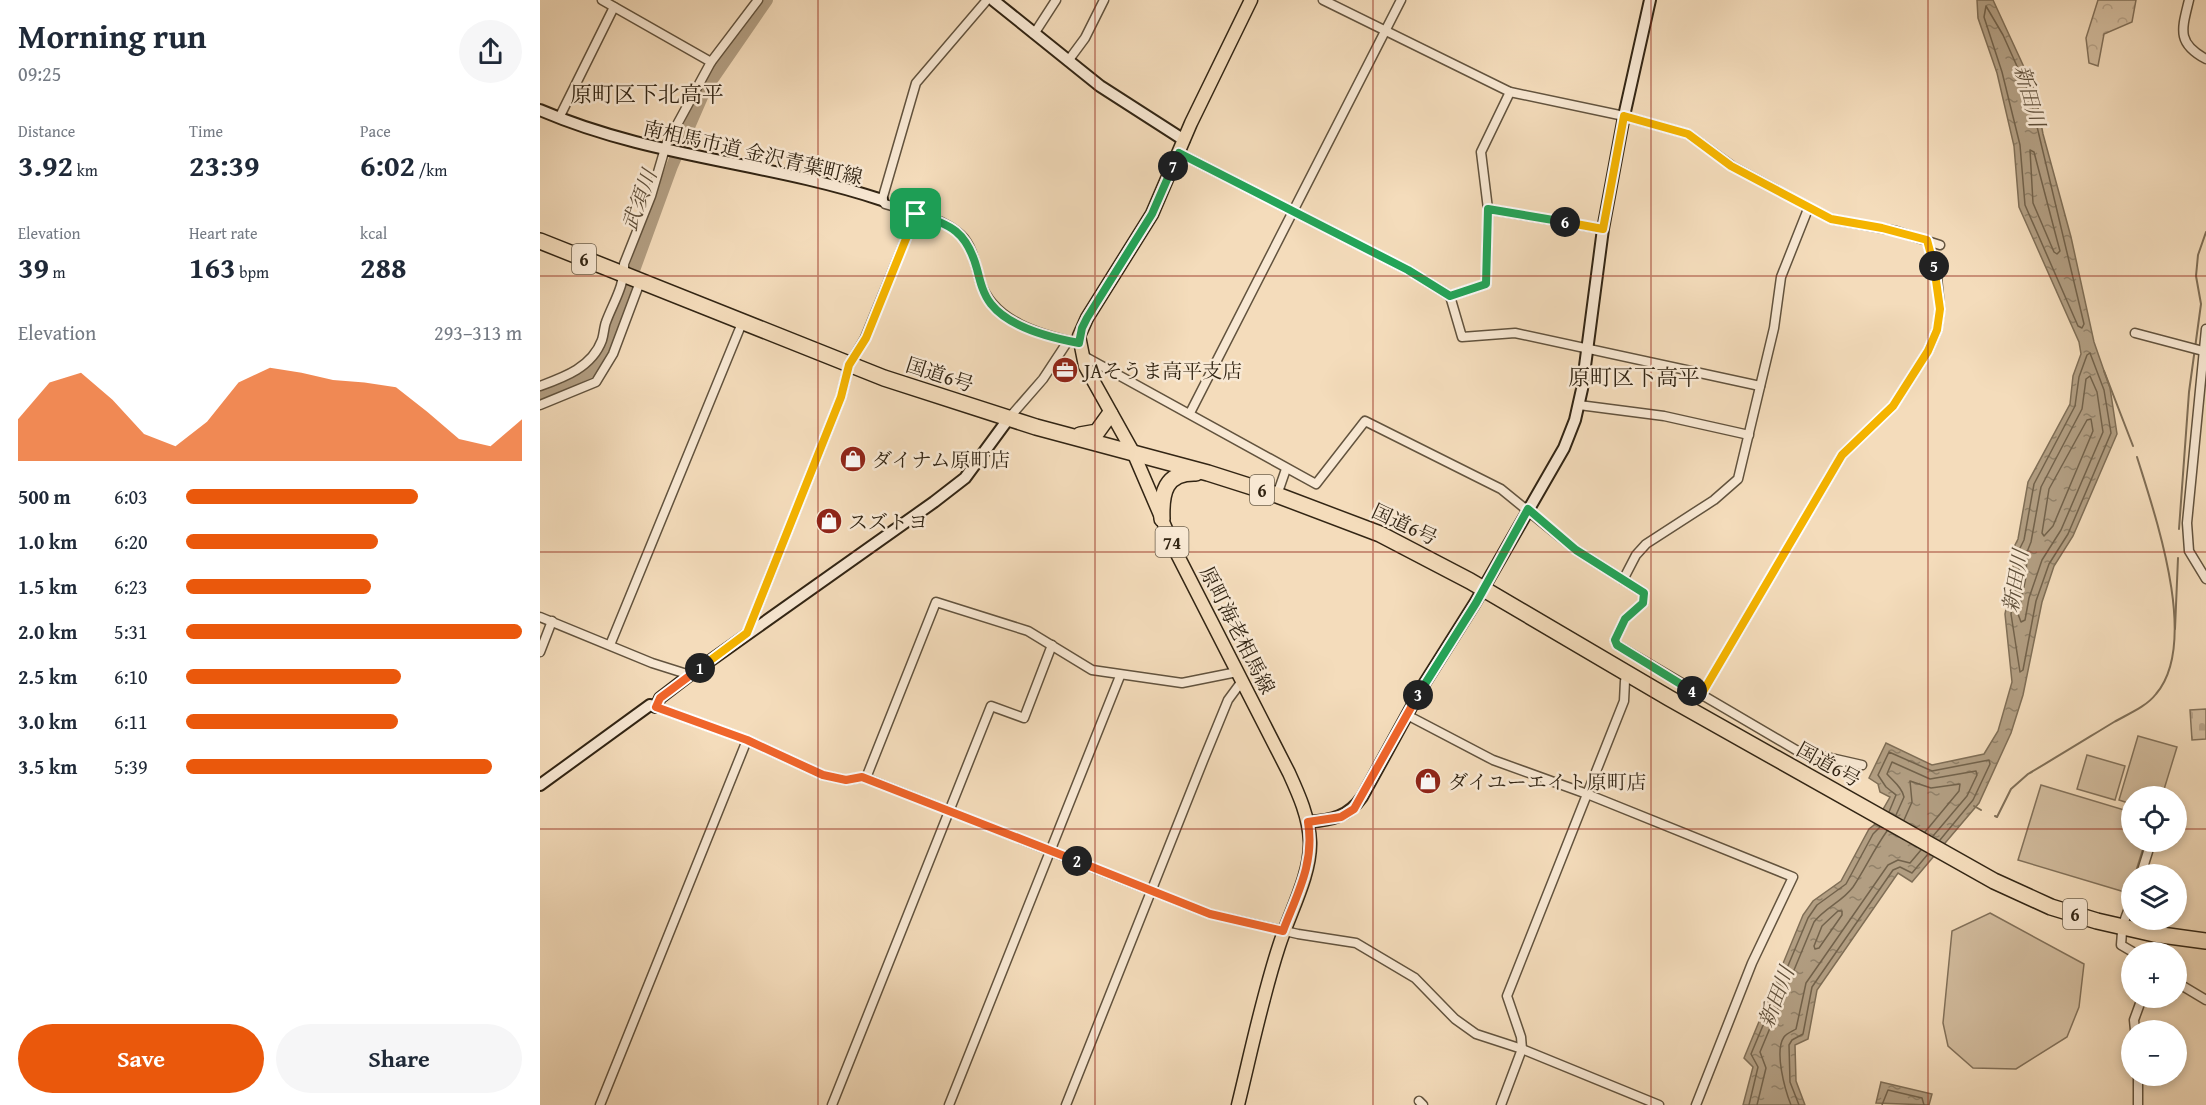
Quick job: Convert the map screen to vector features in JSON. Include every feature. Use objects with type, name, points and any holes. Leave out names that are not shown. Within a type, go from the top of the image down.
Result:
[{"type":"highway","name":"国道6号","points":[[540,241],[849,365],[1009,418],[1208,473],[1277,495],[1380,534],[1483,588],[1669,698],[2012,890],[2068,912],[2125,928],[2206,941]]},
{"type":"highway","points":[[1071,434],[1097,432],[1110,414]]},
{"type":"highway","points":[[1162,519],[1163,492],[1170,479],[1182,474],[1208,473]]},
{"type":"main road","points":[[1076,346],[1087,318],[1152,214],[1184,140],[1251,0]]},
{"type":"main road","name":"原町海老相馬線","points":[[1076,346],[1110,414],[1133,452],[1162,519],[1289,773],[1308,822],[1310,844],[1308,867],[1283,931],[1238,1105]]},
{"type":"street","points":[[602,0],[711,62]]},
{"type":"street","points":[[540,405],[596,382],[613,354],[632,279],[624,264],[667,151],[711,62],[758,0]]},
{"type":"street","points":[[882,200],[916,83],[987,0]]},
{"type":"street","points":[[993,0],[1100,86],[1184,140]]},
{"type":"street","points":[[1034,34],[1056,0]]},
{"type":"street","points":[[1323,0],[1510,92],[1624,116],[1688,134],[1731,166],[1808,209],[1840,222],[1882,228],[1940,245]]},
{"type":"street","points":[[1190,414],[1401,0]]},
{"type":"street","points":[[1308,822],[1341,817],[1354,809],[1564,448],[1579,405],[1603,229],[1624,116],[1650,0]]},
{"type":"street","points":[[2188,0],[2182,35],[2187,46],[2206,59]]},
{"type":"street","points":[[1068,61],[1085,38],[1102,1]]},
{"type":"street","points":[[559,118],[614,7]]},
{"type":"street","points":[[1450,296],[1486,284],[1488,209],[1481,152],[1510,92]]},
{"type":"street","name":"南相馬市道 金沢青葉町線","points":[[540,110],[619,140],[804,178],[882,200],[885,204],[946,224],[966,241],[986,297],[1000,312],[1016,322],[1076,346],[1190,414],[1316,484],[1365,421],[1500,489],[1528,509],[1576,550],[1640,590],[1645,597],[1643,603],[1625,619],[1615,640],[1617,645],[1635,661],[1701,695],[1796,750],[1862,765]]},
{"type":"street","points":[[1179,153],[1408,270],[1450,296],[1462,337],[1515,333],[1760,386]]},
{"type":"street","points":[[1488,209],[1603,229]]},
{"type":"street","points":[[1623,580],[1636,555],[1646,544],[1666,528],[1714,500],[1736,481],[1774,328],[1781,277],[1808,209]]},
{"type":"street","points":[[747,633],[841,397],[849,365],[866,338],[916,214]]},
{"type":"street","points":[[1701,695],[1842,455],[1893,406],[1928,351],[1937,330],[1940,309],[1937,277],[1927,240]]},
{"type":"street","points":[[540,386],[577,370],[597,351],[603,338],[605,323],[632,279]]},
{"type":"street","points":[[610,645],[742,323]]},
{"type":"street","points":[[2206,329],[2201,350],[2187,523],[2189,551],[2206,579]]},
{"type":"street","points":[[2135,333],[2201,350]]},
{"type":"street","points":[[656,707],[660,698],[690,675],[965,478],[1009,418],[1076,346]]},
{"type":"street","points":[[1579,405],[1664,416],[1749,435]]},
{"type":"street","points":[[1277,495],[1286,469]]},
{"type":"street","points":[[866,778],[936,602],[1028,631],[1092,670],[1120,676],[1182,683],[1239,676]]},
{"type":"street","points":[[540,616],[690,675]]},
{"type":"street","points":[[540,652],[552,621]]},
{"type":"street","points":[[832,1105],[991,706],[1024,718],[1052,645]]},
{"type":"street","points":[[950,1105],[1120,676]]},
{"type":"street","points":[[1066,1105],[1239,676]]},
{"type":"street","points":[[1501,1105],[1522,1049],[1521,1037],[1508,996],[1624,701],[1625,681]]},
{"type":"street","points":[[540,785],[650,705],[747,740],[823,775],[846,780],[866,778],[1210,914],[1283,931],[1356,943],[1415,978],[1471,1031],[1522,1049],[1659,1105]]},
{"type":"street","points":[[1407,715],[1493,760],[1587,794],[1792,877],[1752,963],[1696,1105]]},
{"type":"street","points":[[600,1105],[747,740]]},
{"type":"street","points":[[2121,942],[2122,932]]},
{"type":"street","points":[[2187,989],[2206,1000]]},
{"type":"street","points":[[2138,1086],[2138,1105]]},
{"type":"green space","points":[[2098,0],[2136,0],[2132,22],[2104,34],[2098,66],[2089,63],[2086,38]]},
{"type":"green space","points":[[2206,709],[2206,739],[2192,740],[2190,710]]},
{"type":"green space","points":[[2138,736],[2177,747],[2165,786],[2123,786]]},
{"type":"green space","points":[[2087,755],[2125,766],[2115,800],[2077,789]]},
{"type":"green space","points":[[2041,785],[2121,809],[2121,852],[2142,852],[2138,864],[2121,864],[2121,891],[2018,860]]},
{"type":"green space","points":[[1990,913],[2084,964],[2079,1007],[2067,1037],[2016,1069],[1973,1068],[1948,1046],[1943,1023],[1952,931]]},
{"type":"water","name":"新田川","points":[[1977,0],[1993,0],[2035,91],[2043,134],[2071,237],[2094,342],[2110,388],[2117,434],[2073,536],[2054,566],[2042,602],[2023,695],[2011,733],[1979,803],[1912,882],[1898,873],[1817,990],[1808,1039],[1795,1045],[1796,1081],[1805,1105],[1743,1105],[1753,1067],[1744,1058],[1803,915],[1813,901],[1841,881],[1869,829],[1874,825],[1890,797],[1880,792],[1878,784],[1869,778],[1886,743],[1932,765],[1984,754],[1998,731],[2012,682],[2005,614],[2013,574],[2013,549],[2018,539],[2028,482],[2070,404],[2073,376],[2081,354],[2079,342],[2019,207],[2014,146],[1997,73],[1978,18]]},
{"type":"water","points":[[1881,1082],[1932,1094],[1929,1105],[1876,1103]]},
{"type":"waterway","name":"武須川","points":[[540,395],[592,371],[601,361],[672,166],[705,90],[767,0]]},
{"type":"waterway","points":[[2179,529],[2189,392],[2201,304],[2196,276],[2198,255],[2206,232]]},
{"type":"waterway","points":[[2104,371],[2133,446]]},
{"type":"waterway","points":[[1995,816],[1997,817],[2011,789],[2028,774],[2147,703],[2156,694],[2169,672],[2174,644],[2174,612],[2170,578],[2163,544],[2137,457]]},
{"type":"waterway","points":[[2175,629],[2178,558]]},
{"type":"waterway","points":[[1974,806],[1981,810]]},
{"type":"place","name":"JAそうま高平支店","points":[[1065,370]]},
{"type":"place","name":"ダイナム原町店","points":[[853,459]]},
{"type":"place","name":"スズトヨ","points":[[829,521]]},
{"type":"place","name":"ダイユーエイト原町店","points":[[1428,781]]},
{"type":"district","name":"原町区下北高平","points":[[647,94]]},
{"type":"district","name":"原町区下高平","points":[[1634,377]]},
{"type":"route","points":[[1624,116],[1688,134],[1731,166],[1808,209],[1831,219],[1896,231],[1927,240],[1937,277],[1940,309],[1937,330],[1928,351],[1893,406],[1842,455],[1701,695],[1617,645],[1615,640],[1625,619],[1643,603],[1644,593],[1576,550],[1528,509],[1476,603],[1424,684],[1354,809],[1341,817],[1308,822],[1310,844],[1308,867],[1283,931],[1210,914],[862,777],[846,780],[823,775],[747,740],[656,707],[660,698],[747,633],[841,397],[849,365],[866,338],[916,214],[938,220],[960,234],[971,250],[986,297],[1004,316],[1065,340],[1079,343],[1079,336],[1087,318],[1152,214],[1179,153],[1408,270],[1450,296],[1486,284],[1488,209],[1603,229],[1624,116]]}]
